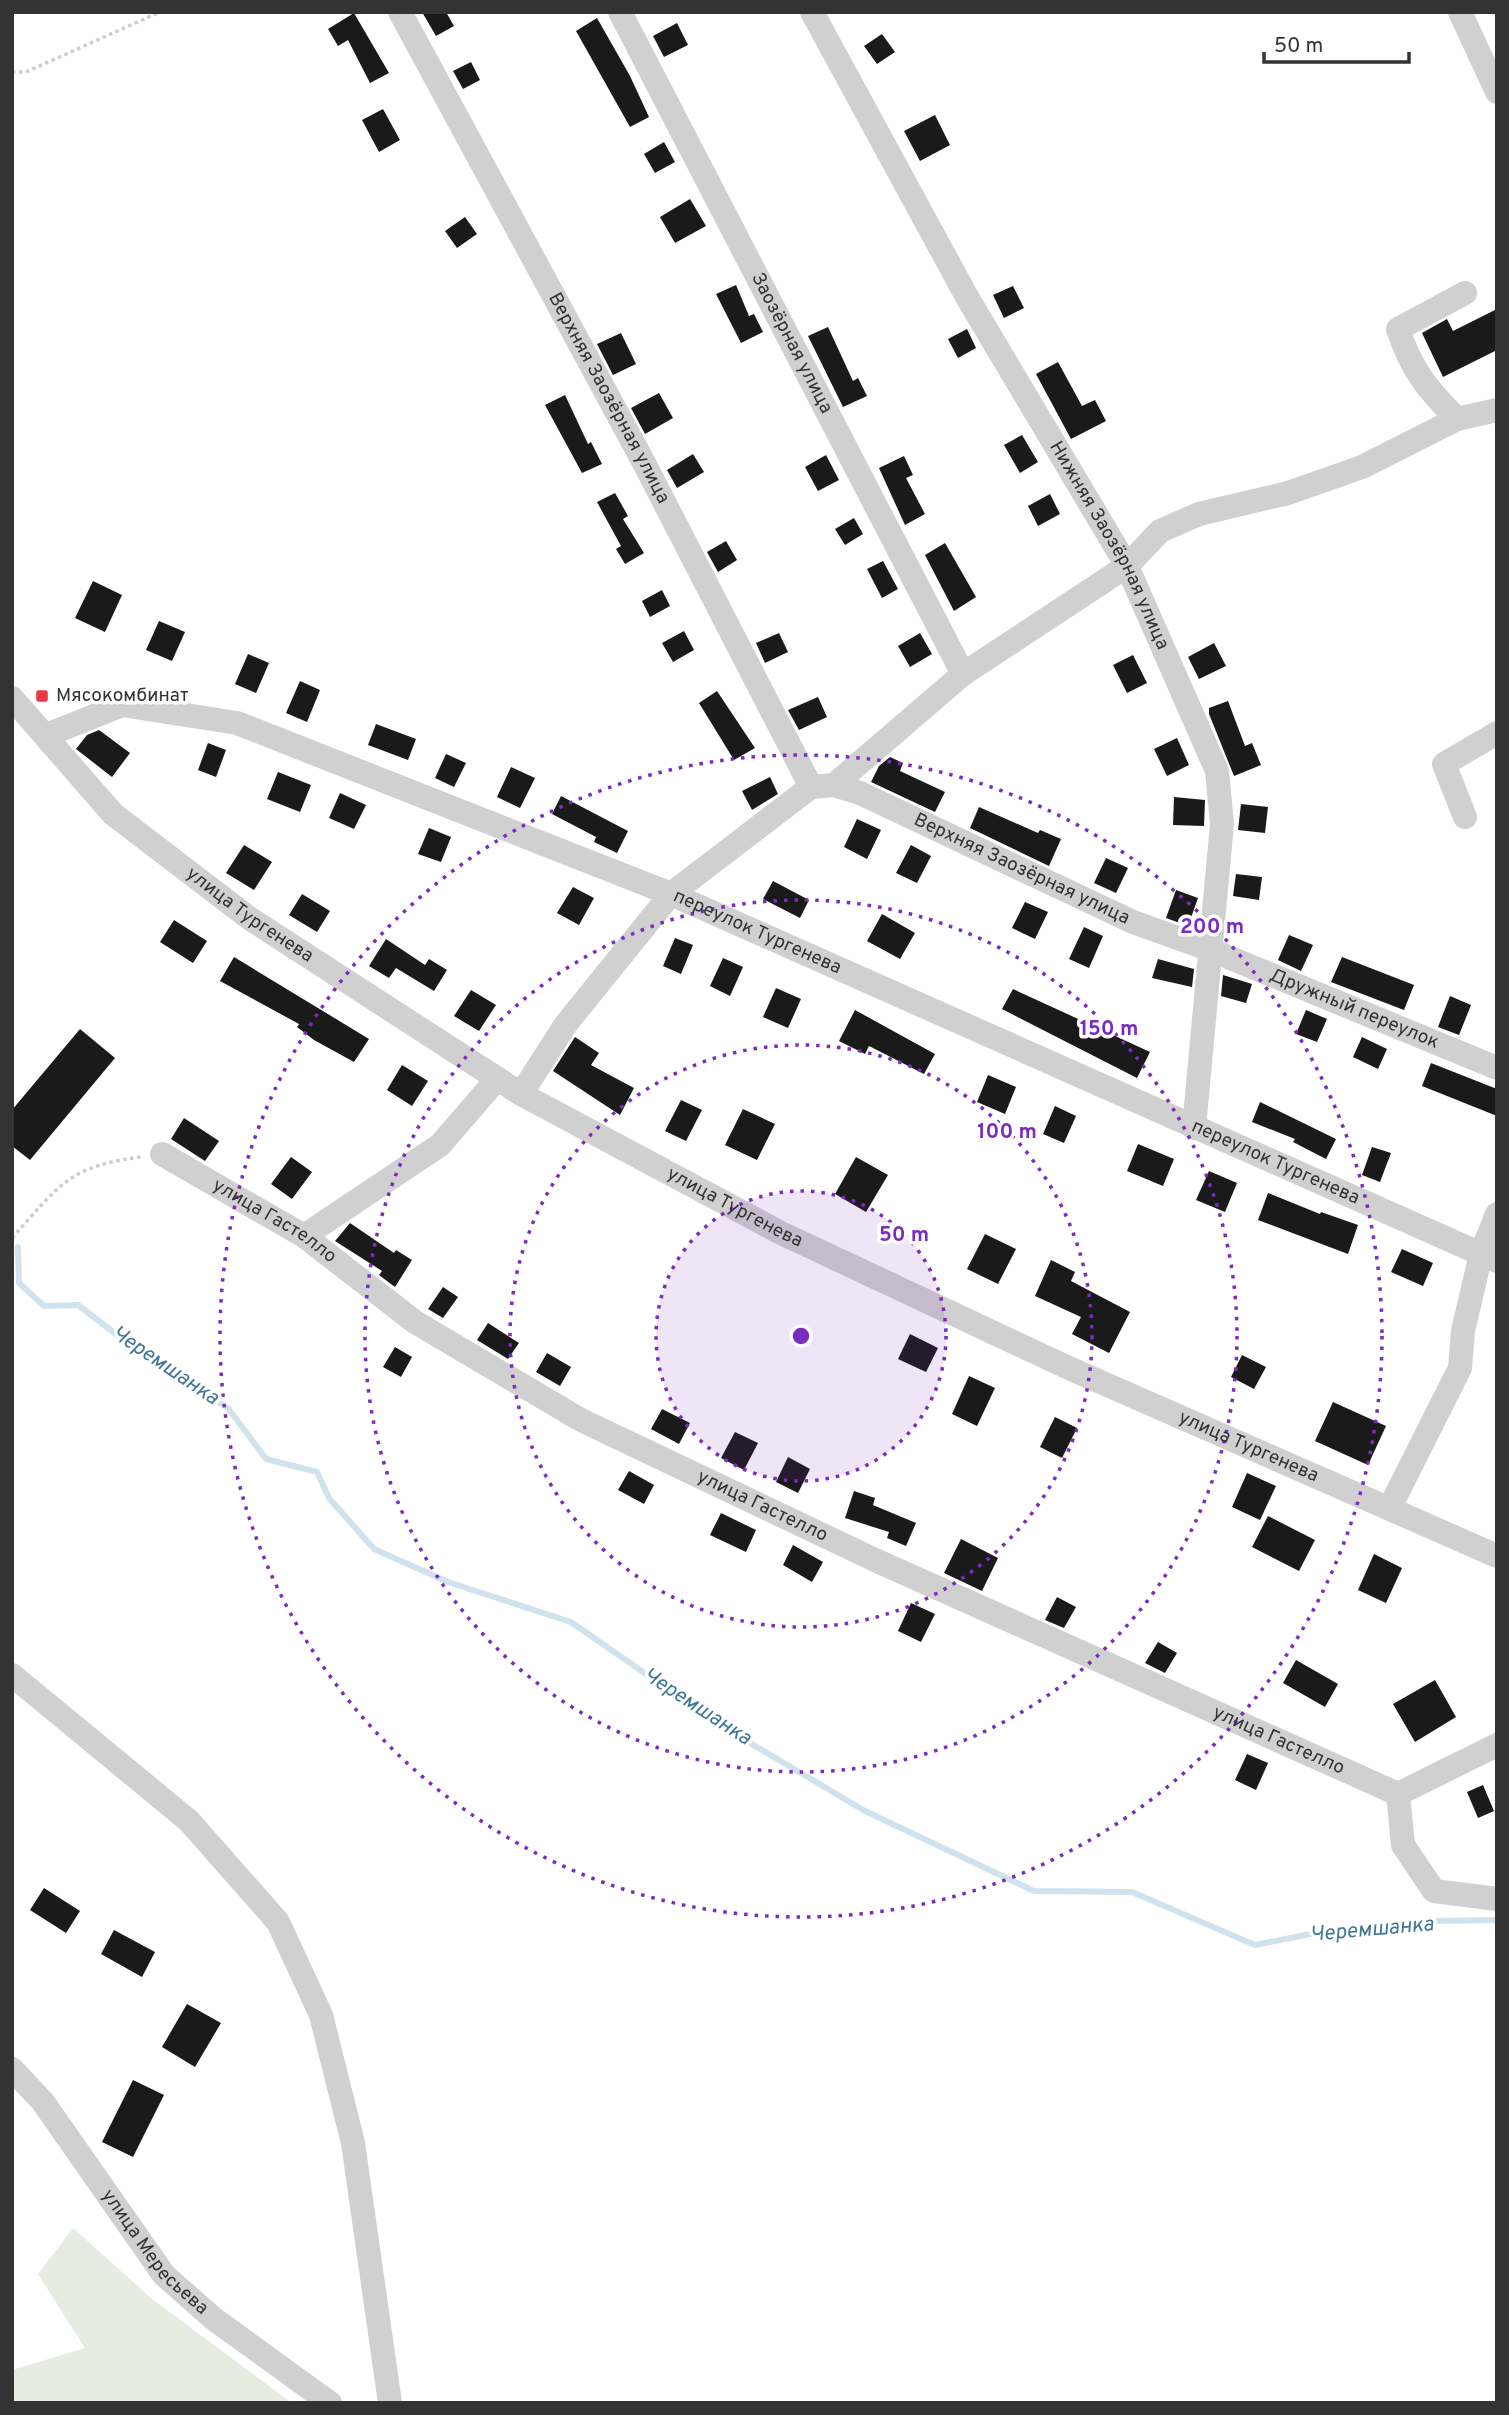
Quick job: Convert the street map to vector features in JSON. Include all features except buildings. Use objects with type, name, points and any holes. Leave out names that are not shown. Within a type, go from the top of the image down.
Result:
[{"type":"street","name":"Верхняя Заозёрная улица","points":[[400,12],[823,786],[860,793],[1133,922],[1211,950]]},
{"type":"street","name":"Заозёрная улица","points":[[620,12],[963,674]]},
{"type":"street","name":"Нижняя Заозёрная улица","points":[[812,12],[967,297],[1128,566],[1217,771],[1222,824],[1194,1128]]},
{"type":"street","points":[[1460,12],[1497,92]]},
{"type":"street","points":[[1457,419],[1429,391],[1408,360],[1398,329],[1465,293]]},
{"type":"street","points":[[521,1094],[566,1024],[671,894],[823,786],[963,674],[1128,566],[1160,531],[1199,514],[1288,493],[1362,467],[1457,419],[1497,410]]},
{"type":"street","points":[[12,698],[47,735]]},
{"type":"street","name":"переулок Тургенева","points":[[47,735],[122,705],[237,723],[671,894],[1489,1258]]},
{"type":"street","points":[[1465,817],[1444,764],[1497,733]]},
{"type":"street","name":"улица Тургенева","points":[[47,735],[113,814],[249,918],[521,1094],[781,1233],[1071,1369],[1497,1556]]},
{"type":"street","name":"Дружный переулок","points":[[1211,950],[1497,1068]]},
{"type":"street","points":[[304,1237],[440,1145],[497,1079]]},
{"type":"street","name":"улица Гастелло","points":[[162,1154],[304,1237],[415,1322],[581,1420],[964,1600],[1398,1794]]},
{"type":"street","points":[[1390,1507],[1460,1368],[1463,1331],[1489,1258],[1497,1214]]},
{"type":"street","points":[[12,1675],[189,1821],[278,1922],[321,2015],[349,2130],[390,2403]]},
{"type":"street","points":[[1497,1745],[1398,1794],[1403,1845],[1434,1891],[1497,1899]]},
{"type":"street","name":"улица Мересьева","points":[[12,2069],[43,2102],[164,2274],[214,2319],[330,2403]]},
{"type":"path","points":[[12,72],[26,72],[160,12]]},
{"type":"path","points":[[12,1238],[66,1178],[110,1160],[162,1154]]},
{"type":"shaded area","points":[[73,2228],[152,2299],[292,2403],[12,2403],[12,2370],[85,2348],[38,2274]]},
{"type":"waterway","name":"Черемшанка","points":[[18,1247],[19,1283],[44,1306],[78,1305],[142,1354],[228,1408],[266,1459],[317,1472],[329,1498],[374,1549],[448,1582],[571,1622],[718,1724],[865,1811],[1034,1891],[1132,1892],[1255,1945],[1336,1929],[1431,1921],[1497,1920]]},
{"type":"place","name":"Мясокомбинат","points":[[42,696]]}]
